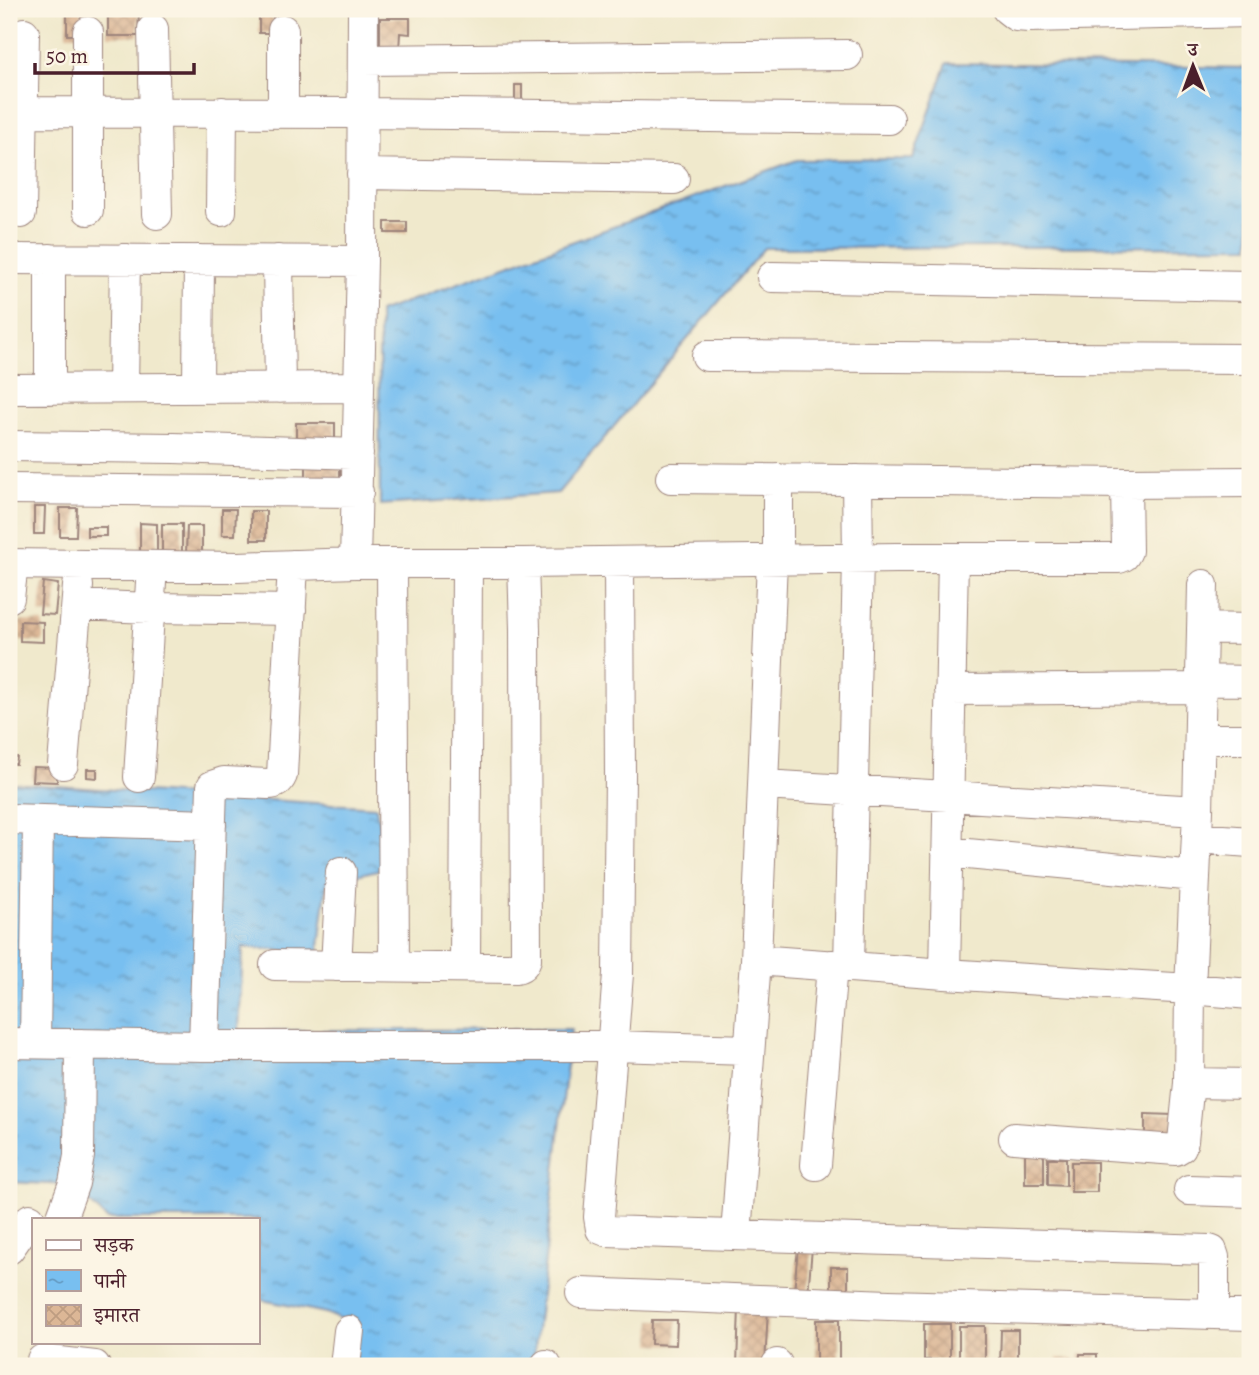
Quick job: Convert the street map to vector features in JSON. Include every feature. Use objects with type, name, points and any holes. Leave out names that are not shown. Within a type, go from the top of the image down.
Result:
[{"type":"street","points":[[355,563],[362,261],[363,9]]},
{"type":"street","points":[[1007,9],[1016,16],[1029,18],[1250,12]]},
{"type":"street","points":[[153,29],[157,214]]},
{"type":"street","points":[[283,30],[283,113]]},
{"type":"street","points":[[88,32],[88,210]]},
{"type":"street","points":[[21,213],[15,112],[24,33]]},
{"type":"street","points":[[363,60],[847,55]]},
{"type":"street","points":[[15,112],[888,118]]},
{"type":"street","points":[[221,211],[222,113]]},
{"type":"street","points":[[362,174],[674,179]]},
{"type":"street","points":[[9,259],[362,261]]},
{"type":"street","points":[[50,259],[50,389]]},
{"type":"street","points":[[123,388],[125,259]]},
{"type":"street","points":[[198,388],[200,260]]},
{"type":"street","points":[[278,260],[280,388]]},
{"type":"street","points":[[772,277],[1250,286]]},
{"type":"street","points":[[707,356],[1250,359]]},
{"type":"street","points":[[9,389],[359,387]]},
{"type":"street","points":[[9,446],[358,454]]},
{"type":"street","points":[[671,478],[1250,482]]},
{"type":"street","points":[[736,1235],[756,960],[778,480]]},
{"type":"street","points":[[816,1165],[840,966],[853,791],[857,480]]},
{"type":"street","points":[[9,598],[11,564],[238,567],[355,563],[1119,558],[1127,551],[1126,483]]},
{"type":"street","points":[[9,489],[358,492]]},
{"type":"street","points":[[945,974],[953,558]]},
{"type":"street","points":[[618,562],[618,974],[599,1217],[601,1229],[1209,1250],[1214,1257],[1214,1314]]},
{"type":"street","points":[[391,563],[394,966]]},
{"type":"street","points":[[465,967],[467,563]]},
{"type":"street","points":[[275,965],[516,968],[521,967],[526,959],[523,563]]},
{"type":"street","points":[[63,764],[80,565]]},
{"type":"street","points":[[204,1046],[212,786],[224,782],[275,784],[280,781],[293,565]]},
{"type":"street","points":[[139,777],[152,566]]},
{"type":"street","points":[[1014,1138],[1176,1150],[1181,1147],[1189,1083],[1203,585]]},
{"type":"street","points":[[76,605],[291,610]]},
{"type":"street","points":[[1202,628],[1250,629]]},
{"type":"street","points":[[950,690],[1250,681]]},
{"type":"street","points":[[1200,739],[1250,739]]},
{"type":"street","points":[[764,785],[948,797],[1197,825],[1250,842]]},
{"type":"street","points":[[211,825],[23,819],[22,1043],[612,1046],[749,1050]]},
{"type":"street","points":[[947,852],[1195,876]]},
{"type":"street","points":[[336,966],[341,872]]},
{"type":"street","points":[[756,960],[1250,994]]},
{"type":"street","points":[[61,1218],[78,1168],[80,1044]]},
{"type":"street","points":[[1189,1083],[1250,1084]]},
{"type":"street","points":[[1189,1190],[1250,1192]]},
{"type":"street","points":[[9,1249],[24,1217]]},
{"type":"street","points":[[581,1293],[1250,1315]]},
{"type":"street","points":[[345,1366],[349,1331]]},
{"type":"street","points":[[42,1356],[95,1366]]},
{"type":"water","points":[[947,63],[1250,68],[1250,246],[764,248],[558,493],[380,505],[379,312],[797,160],[913,159]]},
{"type":"water","points":[[9,783],[376,807],[386,868],[327,882],[318,954],[243,947],[239,1031],[571,1029],[533,1366],[355,1366],[354,1325],[326,1313],[259,1299],[259,1218],[106,1218],[70,1185],[9,1182]]},
{"type":"building","points":[[67,9],[81,9],[81,35],[67,35]]},
{"type":"building","points":[[108,9],[139,9],[138,36],[108,36]]},
{"type":"building","points":[[259,9],[273,9],[273,33],[259,33]]},
{"type":"building","points":[[380,18],[410,18],[410,34],[400,33],[399,50],[380,50]]},
{"type":"building","points":[[515,85],[522,85],[522,109],[515,108]]},
{"type":"building","points":[[385,222],[407,222],[407,233],[385,233]]},
{"type":"building","points":[[296,423],[335,423],[335,445],[296,444]]},
{"type":"building","points":[[306,457],[340,458],[340,486],[306,486]]},
{"type":"building","points":[[34,507],[45,507],[44,534],[34,534]]},
{"type":"building","points":[[60,508],[77,508],[76,536],[60,536]]},
{"type":"building","points":[[222,509],[236,509],[235,535],[222,535]]},
{"type":"building","points":[[251,511],[266,511],[266,540],[251,540]]},
{"type":"building","points":[[140,523],[157,524],[157,552],[140,552]]},
{"type":"building","points":[[162,524],[182,524],[182,552],[162,552]]},
{"type":"building","points":[[187,526],[202,526],[202,555],[186,554]]},
{"type":"building","points":[[87,527],[106,527],[106,536],[87,536]]},
{"type":"building","points":[[43,582],[58,584],[55,615],[40,614]]},
{"type":"building","points":[[20,621],[43,622],[43,642],[20,641]]},
{"type":"building","points":[[9,757],[17,757],[16,764],[9,764]]},
{"type":"building","points":[[33,767],[57,768],[57,782],[32,781]]},
{"type":"building","points":[[87,769],[97,769],[97,778],[87,777]]},
{"type":"building","points":[[1145,1114],[1173,1115],[1173,1143],[1145,1143]]},
{"type":"building","points":[[1025,1154],[1044,1154],[1044,1184],[1025,1184]]},
{"type":"building","points":[[1048,1158],[1066,1158],[1066,1186],[1048,1185]]},
{"type":"building","points":[[1071,1162],[1097,1162],[1097,1192],[1071,1192]]},
{"type":"building","points":[[798,1247],[812,1248],[808,1294],[794,1293]]},
{"type":"building","points":[[831,1267],[848,1267],[848,1297],[831,1297]]},
{"type":"building","points":[[739,1307],[768,1308],[765,1366],[737,1366]]},
{"type":"building","points":[[652,1320],[677,1320],[676,1345],[651,1344]]},
{"type":"building","points":[[816,1320],[839,1320],[839,1362],[816,1363]]},
{"type":"building","points":[[924,1324],[950,1324],[950,1360],[924,1360]]},
{"type":"building","points":[[959,1326],[985,1326],[985,1363],[959,1363]]},
{"type":"building","points":[[1001,1330],[1018,1330],[1018,1366],[1000,1366]]},
{"type":"building","points":[[1080,1354],[1097,1354],[1097,1366],[1079,1366]]},
{"type":"building","points":[[1057,1358],[1075,1359],[1075,1366],[1057,1366]]}]
